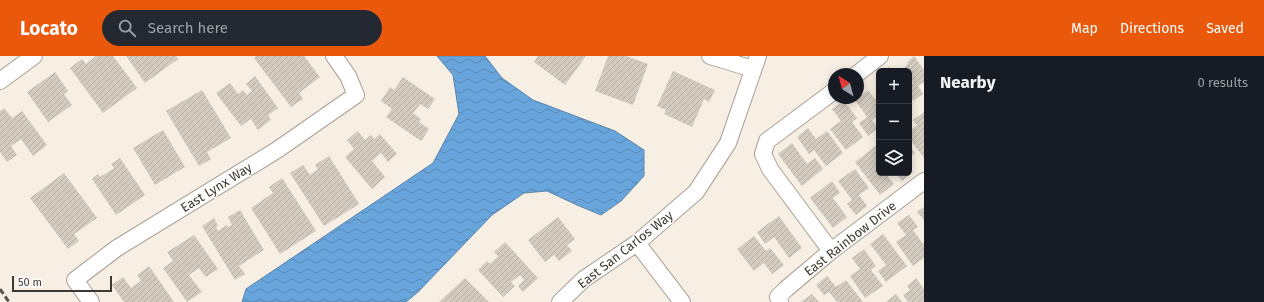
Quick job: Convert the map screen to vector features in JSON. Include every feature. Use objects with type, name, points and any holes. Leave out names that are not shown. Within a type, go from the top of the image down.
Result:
[{"type":"street","points":[[0,81],[34,56]]},
{"type":"street","name":"East Lynx Way","points":[[91,302],[75,280],[117,248],[277,150],[356,94],[348,76],[334,56]]},
{"type":"street","points":[[710,56],[756,63]]},
{"type":"street","points":[[864,68],[880,56]]},
{"type":"street","name":"East San Carlos Way","points":[[560,302],[584,279],[637,243],[696,192],[728,143],[756,63]]},
{"type":"street","points":[[828,95],[767,141],[763,154],[770,169],[832,251]]},
{"type":"street","name":"East Rainbow Drive","points":[[779,300],[786,289],[832,251],[924,182]]},
{"type":"street","points":[[637,243],[682,302]]},
{"type":"water","points":[[437,56],[485,56],[502,78],[533,100],[615,131],[644,150],[644,176],[621,201],[601,215],[547,191],[524,193],[492,215],[418,292],[406,302],[242,302],[246,289],[433,163],[459,114],[453,75]]},
{"type":"building","points":[[96,56],[113,56],[137,88],[103,113],[70,68],[82,59],[86,64]]},
{"type":"building","points":[[126,56],[176,56],[178,59],[145,83]]},
{"type":"building","points":[[257,56],[304,56],[320,77],[299,93],[303,99],[291,107],[254,58]]},
{"type":"building","points":[[538,56],[586,56],[565,85],[534,62]]},
{"type":"building","points":[[608,56],[626,56],[648,64],[633,105],[595,91]]},
{"type":"building","points":[[914,56],[924,70],[924,84],[923,82],[918,86],[923,94],[913,101],[912,68],[904,68],[908,64],[907,62]]},
{"type":"building","points":[[673,71],[715,90],[709,102],[704,99],[692,127],[664,114],[666,110],[657,106]]},
{"type":"building","points":[[55,72],[68,91],[64,94],[72,105],[48,122],[27,92]]},
{"type":"building","points":[[255,76],[278,108],[268,115],[271,120],[258,130],[251,119],[241,126],[216,93],[230,83],[238,94],[243,90],[247,95],[252,91],[246,84]]},
{"type":"building","points":[[403,77],[435,99],[428,109],[420,104],[413,113],[421,119],[419,122],[429,129],[421,141],[386,117],[392,109],[381,101],[390,87],[394,90]]},
{"type":"building","points":[[202,90],[231,138],[207,152],[211,159],[199,166],[166,111]]},
{"type":"building","points":[[868,90],[876,100],[876,117],[872,120],[876,125],[876,130],[868,136],[859,123],[867,117],[858,104],[864,104],[864,93]]},
{"type":"building","points":[[840,104],[846,104],[857,118],[852,122],[863,137],[846,150],[830,129],[841,121],[832,109]]},
{"type":"building","points":[[4,108],[12,118],[22,111],[47,145],[33,156],[21,139],[11,146],[17,155],[7,162],[0,152],[0,111]]},
{"type":"building","points":[[924,112],[924,158],[912,142],[912,129],[917,125],[913,120]]},
{"type":"building","points":[[808,128],[816,139],[827,131],[843,153],[826,166],[814,150],[809,154],[797,137]]},
{"type":"building","points":[[163,130],[185,167],[155,185],[133,148]]},
{"type":"building","points":[[358,131],[365,140],[371,135],[374,139],[380,134],[397,154],[388,162],[381,153],[372,161],[385,177],[372,189],[345,157],[354,149],[347,140]]},
{"type":"building","points":[[792,143],[807,164],[815,158],[823,169],[802,186],[778,154]]},
{"type":"building","points":[[876,146],[876,176],[887,176],[894,184],[880,195],[855,162]]},
{"type":"building","points":[[329,156],[359,204],[324,226],[290,173],[303,165],[310,175],[318,169],[315,165]]},
{"type":"building","points":[[120,158],[145,195],[116,215],[92,179],[98,174],[100,177],[114,168],[111,164]]},
{"type":"building","points":[[855,169],[869,188],[859,195],[867,206],[856,215],[847,204],[852,200],[838,181]]},
{"type":"building","points":[[64,173],[97,218],[74,234],[79,241],[68,249],[30,198]]},
{"type":"building","points":[[898,176],[908,176],[902,181]]},
{"type":"building","points":[[282,178],[316,231],[280,254],[251,208],[273,193],[269,187]]},
{"type":"building","points":[[832,181],[840,193],[833,198],[847,217],[833,228],[810,198]]},
{"type":"building","points":[[924,207],[924,220],[917,212]]},
{"type":"building","points":[[240,210],[264,250],[239,266],[245,274],[235,280],[202,226],[214,218],[218,226],[216,227],[218,231],[227,225],[228,227],[232,225],[228,217]]},
{"type":"building","points":[[909,215],[918,227],[913,230],[924,245],[924,258],[913,266],[896,242],[906,235],[897,223]]},
{"type":"building","points":[[779,216],[802,248],[789,258],[774,237],[765,244],[757,232]]},
{"type":"building","points":[[558,217],[575,239],[567,245],[572,251],[559,261],[554,255],[545,262],[528,240]]},
{"type":"building","points":[[883,234],[907,266],[886,282],[878,271],[886,265],[870,244]]},
{"type":"building","points":[[194,235],[218,269],[206,277],[199,268],[189,275],[202,292],[187,302],[163,268],[173,261],[167,252]]},
{"type":"building","points":[[754,236],[766,251],[770,248],[784,265],[772,274],[764,263],[754,271],[737,249]]},
{"type":"building","points":[[505,242],[538,278],[523,292],[518,286],[524,280],[520,275],[511,282],[515,286],[503,297],[478,270],[487,261],[490,264],[498,256],[494,252]]},
{"type":"building","points":[[864,249],[876,266],[871,270],[883,286],[865,298],[850,276],[860,269],[852,258]]},
{"type":"building","points":[[149,266],[174,302],[124,302],[112,285],[123,277],[131,288],[141,281],[137,275]]},
{"type":"building","points":[[827,276],[836,287],[846,280],[863,302],[837,302],[829,292],[824,295],[816,285]]},
{"type":"building","points":[[465,278],[489,302],[439,302]]},
{"type":"building","points":[[916,278],[924,289],[924,302],[908,302],[903,295],[910,290],[907,286]]},
{"type":"building","points":[[812,294],[819,302],[801,302]]},
{"type":"building","points":[[896,294],[902,302],[886,302]]},
{"type":"railway","points":[[0,289],[9,302]]}]
